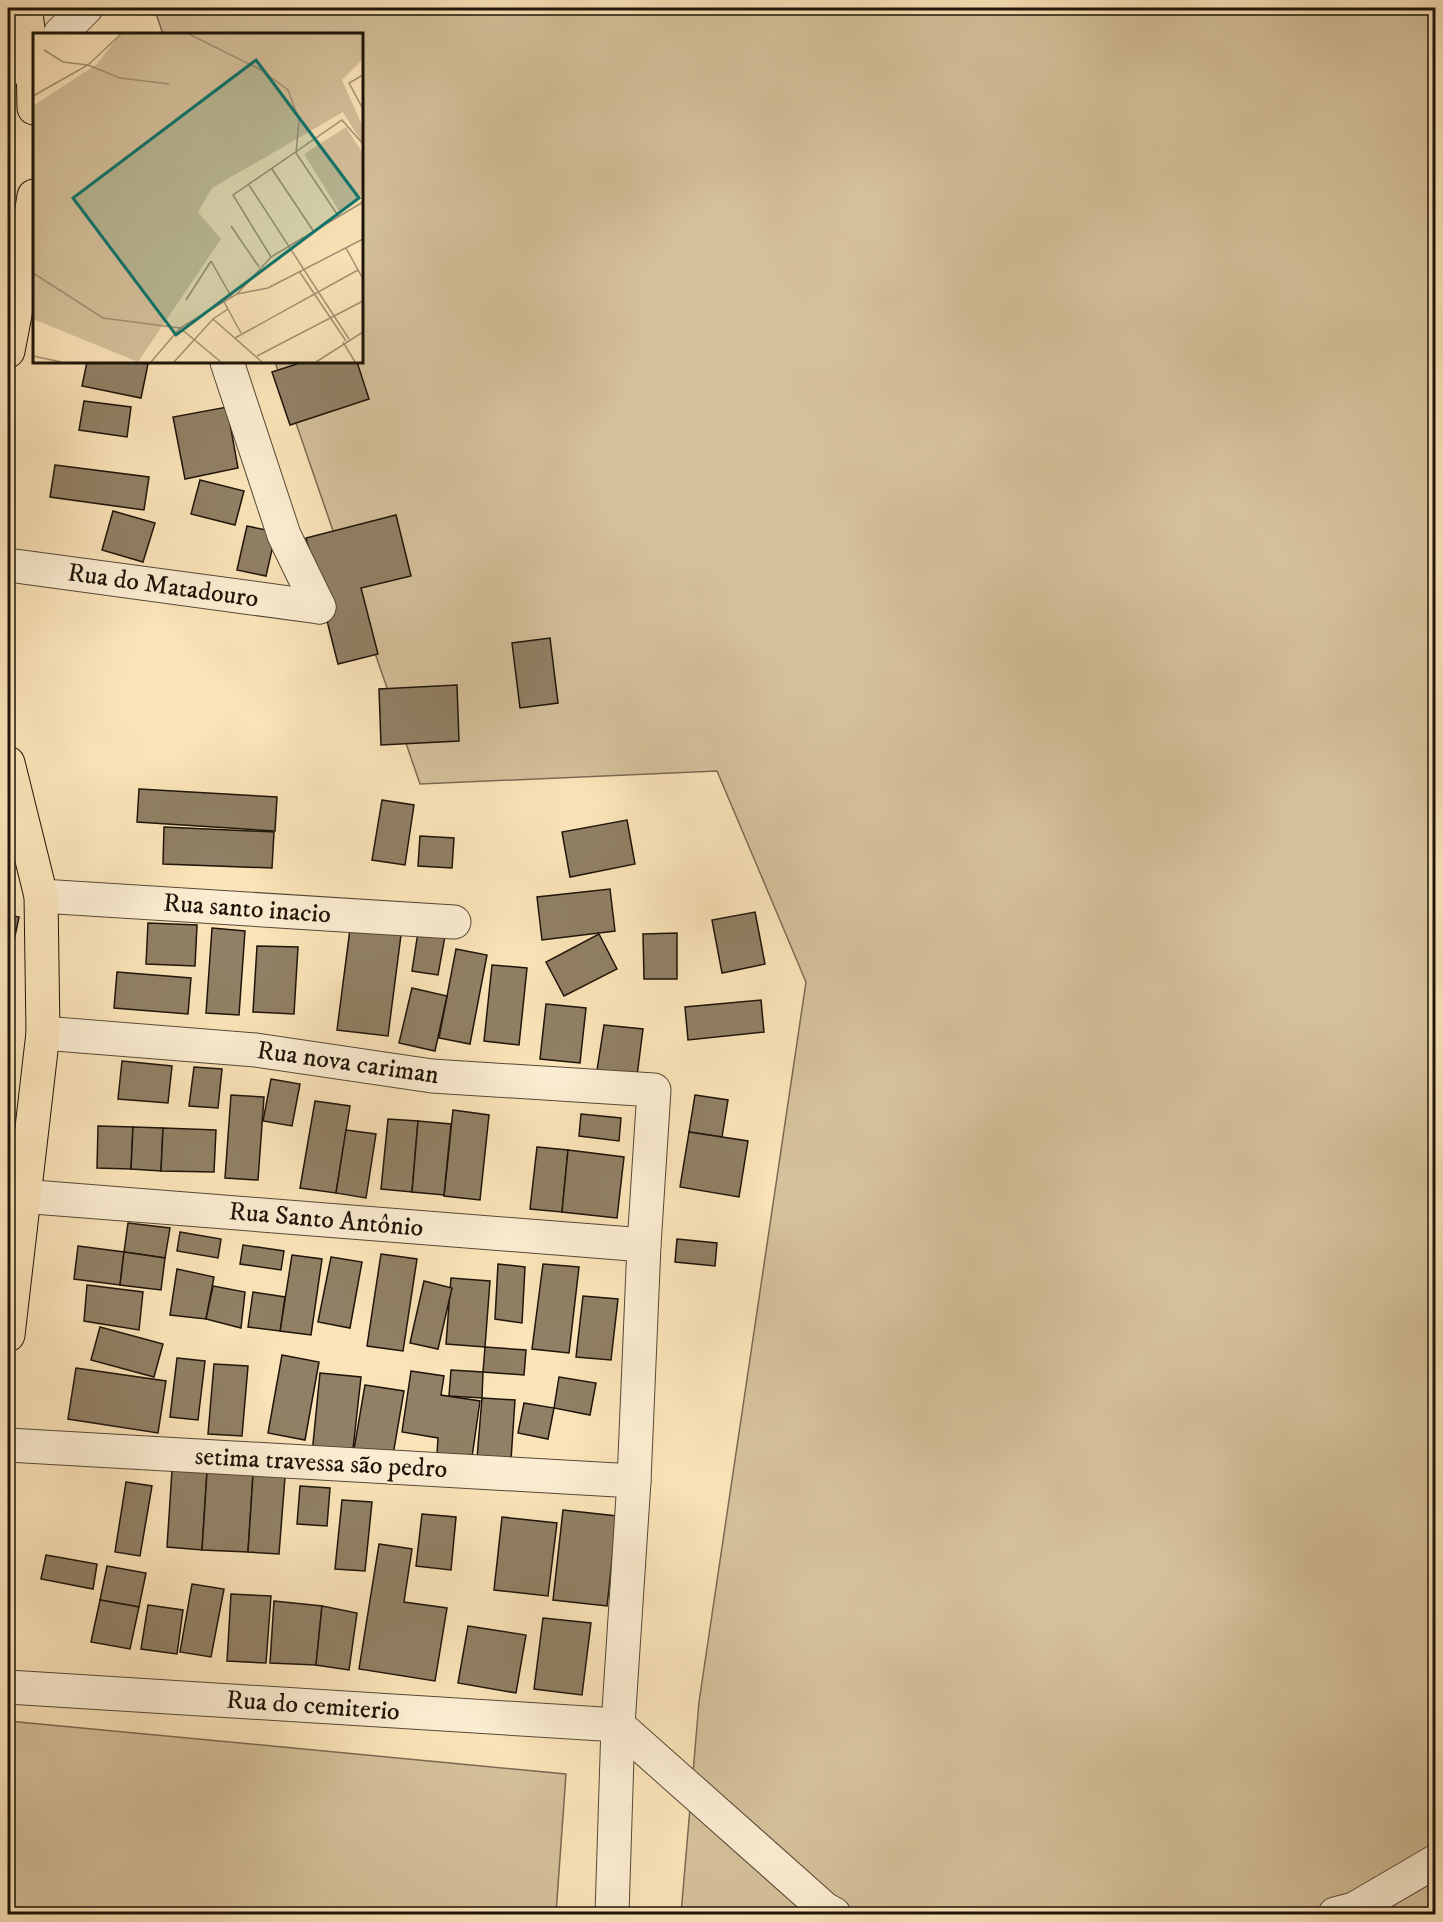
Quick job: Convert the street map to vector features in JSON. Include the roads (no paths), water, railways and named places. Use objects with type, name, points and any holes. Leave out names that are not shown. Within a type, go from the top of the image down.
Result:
[{"type":"main road","points":[[25,8],[25,64],[33,103]]},
{"type":"main road","points":[[8,351],[18,304],[33,203]]},
{"type":"main road","points":[[8,763],[41,896],[43,1032],[15,1195],[8,1335]]},
{"type":"street","points":[[61,33],[86,8]]},
{"type":"street","name":"Rua do Matadouro","points":[[8,566],[319,607],[284,535],[228,363]]},
{"type":"street","name":"Rua santo inacio","points":[[41,896],[454,922]]},
{"type":"street","name":"Rua nova cariman","points":[[43,1032],[256,1050],[432,1076],[654,1090],[644,1245]]},
{"type":"street","name":"Rua Santo Antônio","points":[[15,1195],[644,1245]]},
{"type":"street","points":[[612,1914],[618,1725],[634,1481],[644,1245]]},
{"type":"street","name":"setima travessa são pedro","points":[[8,1445],[634,1481]]},
{"type":"street","name":"Rua do cemiterio","points":[[8,1687],[618,1725]]},
{"type":"street","points":[[618,1725],[825,1909],[834,1914]]},
{"type":"street","points":[[1335,1914],[1354,1909],[1436,1861]]}]
